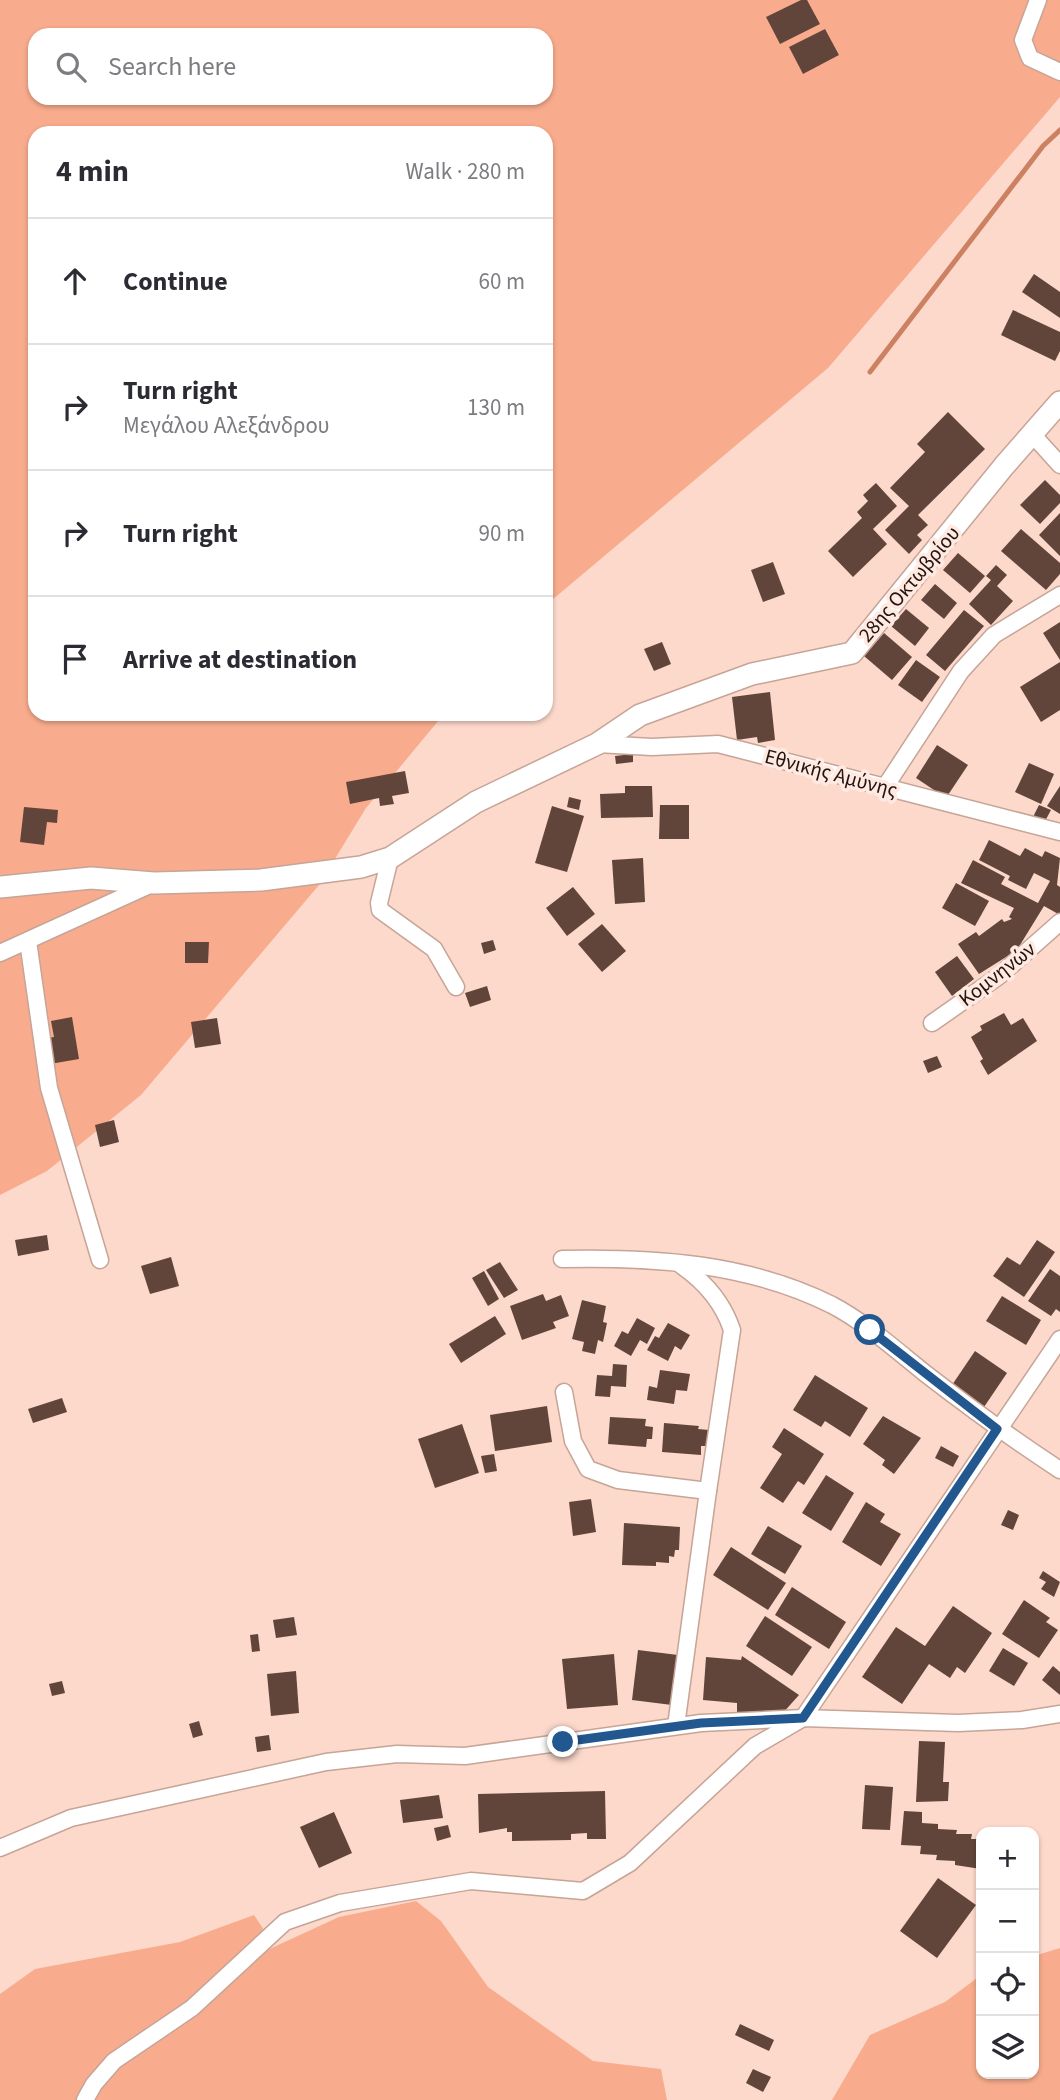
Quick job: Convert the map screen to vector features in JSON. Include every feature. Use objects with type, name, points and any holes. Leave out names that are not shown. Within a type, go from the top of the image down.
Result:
[{"type":"street","points":[[1038,0],[1023,40],[1030,58],[1060,72]]},
{"type":"street","name":"28ης Οκτωβρίου","points":[[0,887],[91,878],[154,883],[261,880],[361,867],[390,858],[477,802],[597,744],[640,715],[752,674],[852,653],[1060,402]]},
{"type":"street","points":[[1031,434],[1060,465]]},
{"type":"street","points":[[885,787],[931,712],[969,662],[994,635],[1060,595]]},
{"type":"street","name":"Εθνικής Αμύνης","points":[[597,744],[652,747],[718,744],[1060,832]]},
{"type":"street","points":[[390,858],[379,903],[380,910],[433,949],[456,987]]},
{"type":"street","points":[[0,953],[154,883]]},
{"type":"street","name":"Κομνηνών","points":[[932,1023],[999,976],[1060,922]]},
{"type":"street","points":[[29,940],[49,1088],[100,1260]]},
{"type":"street","points":[[562,1259],[621,1258],[751,1273],[834,1306],[870,1330],[997,1429],[1060,1470]]},
{"type":"street","points":[[676,1726],[732,1330],[726,1312],[700,1279],[680,1264]]},
{"type":"street","points":[[85,2100],[94,2084],[114,2061],[192,2008],[285,1922],[340,1903],[471,1881],[583,1891],[630,1863],[755,1746],[803,1718],[1060,1339]]},
{"type":"street","points":[[564,1392],[573,1441],[588,1469],[618,1480],[708,1491]]},
{"type":"street","points":[[0,1848],[71,1818],[326,1762],[397,1754],[466,1756],[676,1726],[803,1718],[958,1723],[1022,1720],[1060,1714]]},
{"type":"shaded area","points":[[0,0],[1060,0],[1060,97],[828,368],[553,599],[553,126],[28,126],[28,721],[438,721],[366,808],[319,885],[141,1095],[47,1171],[0,1195]]},
{"type":"shaded area","points":[[416,1901],[441,1921],[488,1987],[593,2061],[661,2069],[667,2100],[0,2100],[0,1994],[35,1969],[180,1942],[254,1915],[268,1936],[265,1951],[339,1917]]},
{"type":"shaded area","points":[[1060,1948],[1060,2100],[832,2100],[870,2035],[945,2002],[976,1979],[976,2079],[1039,2079],[1039,1954]]},
{"type":"building","points":[[801,0],[807,0],[820,24],[780,44],[766,17]]},
{"type":"building","points":[[825,29],[839,55],[803,74],[789,47]]},
{"type":"building","points":[[1034,274],[1060,292],[1060,318],[1022,292]]},
{"type":"building","points":[[1013,310],[1060,332],[1060,351],[1055,361],[1001,335]]},
{"type":"building","points":[[948,412],[985,449],[918,515],[928,525],[917,535],[922,540],[909,554],[885,530],[909,506],[890,488],[925,452],[917,444]]},
{"type":"building","points":[[1045,480],[1060,495],[1060,503],[1040,524],[1020,505]]},
{"type":"building","points":[[876,483],[897,506],[873,529],[887,544],[853,577],[828,551],[862,518],[857,512],[868,501],[863,495]]},
{"type":"building","points":[[1060,513],[1060,556],[1039,535]]},
{"type":"building","points":[[1021,529],[1060,563],[1060,574],[1046,590],[1001,551]]},
{"type":"building","points":[[958,553],[985,576],[970,593],[943,570]]},
{"type":"building","points":[[773,562],[785,594],[763,602],[751,570]]},
{"type":"building","points":[[996,565],[1007,575],[997,586],[1013,601],[991,625],[969,604],[991,580],[986,576]]},
{"type":"building","points":[[935,584],[957,603],[944,619],[921,600]]},
{"type":"building","points":[[906,609],[929,628],[915,646],[891,626]]},
{"type":"building","points":[[964,610],[984,626],[945,671],[926,655]]},
{"type":"building","points":[[1060,622],[1060,660],[1043,633]]},
{"type":"building","points":[[884,633],[912,657],[892,680],[864,656]]},
{"type":"building","points":[[662,642],[671,664],[654,671],[644,649]]},
{"type":"building","points":[[916,660],[940,677],[922,702],[898,685]]},
{"type":"building","points":[[1060,662],[1060,710],[1041,722],[1020,687]]},
{"type":"building","points":[[770,692],[775,740],[758,743],[757,737],[737,740],[732,697]]},
{"type":"building","points":[[937,745],[968,765],[946,798],[916,778]]},
{"type":"building","points":[[633,754],[633,762],[616,764],[615,756]]},
{"type":"building","points":[[1029,763],[1054,774],[1041,804],[1015,792]]},
{"type":"building","points":[[405,771],[409,793],[392,796],[394,804],[380,806],[379,798],[350,804],[346,782]]},
{"type":"building","points":[[625,786],[652,786],[653,817],[601,818],[600,794],[625,793]]},
{"type":"building","points":[[1060,786],[1060,814],[1047,806]]},
{"type":"building","points":[[569,797],[581,800],[579,810],[567,807]]},
{"type":"building","points":[[660,805],[689,805],[689,839],[659,839]]},
{"type":"building","points":[[1039,805],[1051,810],[1044,823],[1033,817]]},
{"type":"building","points":[[552,806],[584,816],[567,872],[535,863]]},
{"type":"building","points":[[24,807],[58,810],[57,823],[47,822],[44,845],[20,842]]},
{"type":"building","points":[[989,840],[1020,856],[1025,848],[1042,857],[1045,851],[1060,858],[1057,885],[1060,887],[1060,915],[1044,906],[1020,945],[1022,947],[979,974],[958,944],[976,932],[979,936],[1002,919],[1004,922],[1012,919],[1009,917],[1014,908],[961,883],[973,860],[1005,877],[1001,884],[1038,903],[1050,881],[1034,873],[1026,889],[1008,880],[1010,876],[979,860]]},
{"type":"building","points":[[643,858],[645,902],[615,904],[612,860]]},
{"type":"building","points":[[956,883],[989,901],[975,926],[942,908]]},
{"type":"building","points":[[573,887],[595,914],[567,936],[546,908]]},
{"type":"building","points":[[602,924],[626,951],[602,972],[578,944]]},
{"type":"building","points":[[493,940],[496,950],[484,954],[481,943]]},
{"type":"building","points":[[185,942],[209,942],[208,963],[185,963]]},
{"type":"building","points":[[957,956],[974,979],[952,996],[935,972]]},
{"type":"building","points":[[487,986],[491,1000],[470,1007],[465,993]]},
{"type":"building","points":[[1004,1013],[1011,1025],[1023,1018],[1037,1041],[988,1075],[971,1037],[982,1030],[980,1026]]},
{"type":"building","points":[[72,1017],[79,1059],[50,1064],[46,1038],[54,1037],[51,1021]]},
{"type":"building","points":[[217,1018],[221,1044],[195,1048],[191,1022]]},
{"type":"building","points":[[937,1056],[942,1067],[928,1073],[923,1061]]},
{"type":"building","points":[[114,1120],[119,1142],[100,1147],[95,1125]]},
{"type":"building","points":[[47,1235],[49,1250],[18,1256],[15,1240]]},
{"type":"building","points":[[1037,1240],[1055,1252],[1024,1297],[993,1276],[1007,1257],[1020,1265]]},
{"type":"building","points":[[171,1257],[179,1286],[150,1294],[141,1266]]},
{"type":"building","points":[[500,1262],[518,1290],[504,1298],[486,1270]]},
{"type":"building","points":[[1050,1269],[1060,1276],[1060,1312],[1056,1309],[1051,1316],[1028,1301]]},
{"type":"building","points":[[484,1271],[499,1299],[488,1306],[472,1278]]},
{"type":"building","points":[[543,1294],[546,1301],[561,1295],[569,1316],[553,1322],[556,1328],[522,1340],[510,1306]]},
{"type":"building","points":[[1002,1296],[1041,1320],[1026,1345],[986,1321]]},
{"type":"building","points":[[582,1300],[606,1306],[603,1322],[607,1323],[603,1342],[598,1340],[595,1354],[582,1351],[584,1342],[572,1339]]},
{"type":"building","points":[[495,1316],[506,1334],[461,1363],[449,1344]]},
{"type":"building","points":[[637,1318],[655,1328],[647,1344],[640,1340],[631,1356],[614,1346],[622,1331],[628,1334]]},
{"type":"building","points":[[668,1323],[690,1335],[681,1350],[675,1346],[668,1361],[647,1350],[655,1336],[659,1338]]},
{"type":"building","points":[[975,1351],[1007,1373],[982,1410],[950,1388]]},
{"type":"building","points":[[613,1364],[627,1365],[626,1387],[611,1386],[610,1397],[595,1396],[597,1375],[612,1376]]},
{"type":"building","points":[[660,1370],[690,1374],[687,1391],[676,1390],[674,1404],[647,1400],[649,1386],[657,1388]]},
{"type":"building","points":[[815,1375],[868,1408],[850,1437],[825,1421],[821,1427],[793,1410]]},
{"type":"building","points":[[62,1398],[67,1412],[33,1423],[28,1409]]},
{"type":"building","points":[[547,1406],[552,1442],[495,1451],[490,1415]]},
{"type":"building","points":[[883,1416],[921,1438],[894,1474],[882,1465],[885,1460],[863,1444]]},
{"type":"building","points":[[610,1417],[646,1419],[645,1426],[653,1427],[652,1439],[647,1439],[646,1447],[608,1444]]},
{"type":"building","points":[[664,1423],[699,1426],[698,1429],[709,1430],[707,1446],[701,1446],[701,1455],[662,1452]]},
{"type":"building","points":[[462,1424],[479,1473],[435,1488],[418,1439]]},
{"type":"building","points":[[784,1428],[824,1454],[804,1485],[798,1481],[783,1503],[760,1488],[782,1454],[772,1447]]},
{"type":"building","points":[[941,1446],[959,1456],[953,1467],[935,1458]]},
{"type":"building","points":[[494,1454],[497,1471],[485,1473],[481,1456]]},
{"type":"building","points":[[826,1475],[854,1493],[831,1531],[802,1513]]},
{"type":"building","points":[[591,1499],[596,1532],[573,1536],[569,1502]]},
{"type":"building","points":[[866,1502],[885,1514],[880,1522],[901,1534],[881,1566],[842,1542]]},
{"type":"building","points":[[1008,1510],[1019,1515],[1013,1530],[1001,1525]]},
{"type":"building","points":[[624,1523],[680,1527],[679,1550],[675,1550],[674,1557],[669,1556],[669,1563],[656,1562],[656,1566],[622,1565]]},
{"type":"building","points":[[768,1526],[802,1546],[785,1574],[751,1554]]},
{"type":"building","points":[[731,1547],[786,1583],[768,1610],[713,1575]]},
{"type":"building","points":[[1043,1571],[1060,1582],[1054,1597],[1041,1589],[1046,1582],[1039,1578]]},
{"type":"building","points":[[792,1587],[846,1622],[829,1649],[775,1615]]},
{"type":"building","points":[[1024,1600],[1050,1618],[1046,1622],[1058,1630],[1039,1658],[1002,1634]]},
{"type":"building","points":[[953,1606],[992,1633],[965,1673],[957,1667],[950,1678],[929,1664],[902,1704],[862,1677],[896,1627],[925,1646]]},
{"type":"building","points":[[765,1616],[812,1647],[792,1676],[746,1646]]},
{"type":"building","points":[[294,1617],[297,1635],[276,1638],[273,1620]]},
{"type":"building","points":[[258,1634],[260,1651],[252,1652],[250,1635]]},
{"type":"building","points":[[1003,1648],[1028,1663],[1014,1686],[989,1671]]},
{"type":"building","points":[[638,1650],[678,1655],[672,1705],[632,1700]]},
{"type":"building","points":[[614,1654],[618,1705],[567,1709],[562,1659]]},
{"type":"building","points":[[742,1656],[799,1695],[782,1714],[737,1712],[737,1703],[703,1700],[706,1657],[741,1660]]},
{"type":"building","points":[[1053,1666],[1060,1672],[1060,1695],[1042,1680]]},
{"type":"building","points":[[296,1671],[299,1713],[271,1716],[267,1674]]},
{"type":"building","points":[[62,1681],[65,1693],[52,1696],[49,1684]]},
{"type":"building","points":[[199,1721],[203,1735],[193,1738],[189,1724]]},
{"type":"building","points":[[269,1735],[271,1750],[257,1752],[255,1737]]},
{"type":"building","points":[[919,1741],[945,1742],[943,1782],[949,1782],[948,1801],[916,1802]]},
{"type":"building","points":[[865,1785],[893,1787],[890,1830],[862,1829]]},
{"type":"building","points":[[605,1791],[606,1839],[587,1839],[587,1833],[571,1834],[571,1840],[512,1841],[512,1832],[507,1832],[507,1828],[479,1833],[478,1794]]},
{"type":"building","points":[[439,1795],[443,1818],[403,1823],[400,1800]]},
{"type":"building","points":[[904,1811],[922,1812],[922,1823],[938,1824],[938,1829],[957,1830],[956,1834],[972,1834],[971,1839],[976,1839],[976,1868],[955,1865],[955,1861],[936,1860],[937,1855],[920,1854],[921,1846],[901,1845]]},
{"type":"building","points":[[334,1812],[352,1853],[319,1868],[300,1827]]},
{"type":"building","points":[[448,1825],[451,1837],[437,1841],[434,1828]]},
{"type":"building","points":[[938,1878],[976,1905],[937,1958],[900,1931]]},
{"type":"building","points":[[740,2024],[774,2040],[769,2051],[735,2035]]},
{"type":"building","points":[[753,2069],[771,2077],[763,2092],[746,2083]]},
{"type":"waterway","points":[[870,372],[1043,146],[1060,130]]},
{"type":"route","points":[[563,1742],[701,1723],[803,1718],[997,1429],[870,1330]]}]
